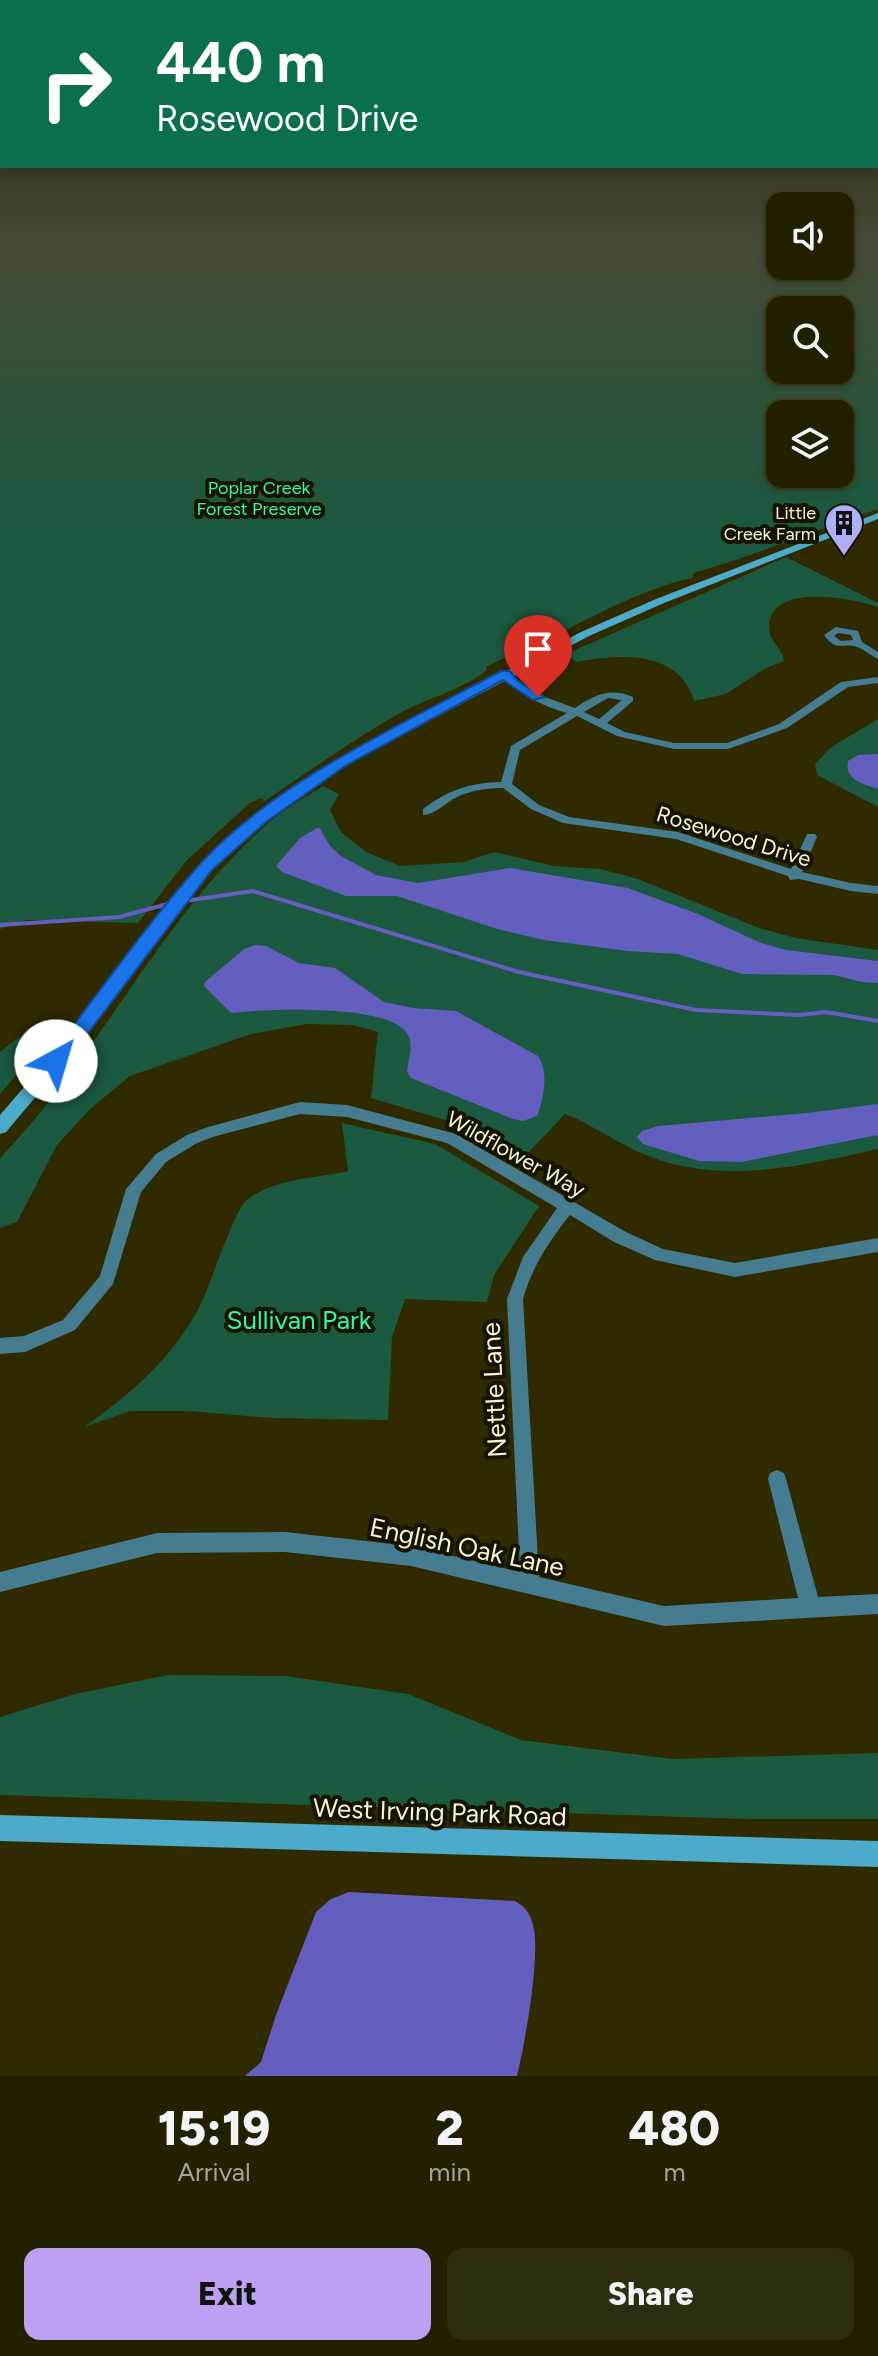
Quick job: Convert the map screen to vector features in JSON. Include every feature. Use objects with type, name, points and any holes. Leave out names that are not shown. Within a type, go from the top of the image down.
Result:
[{"type":"main road","points":[[0,1127],[75,1039],[177,902],[207,867],[260,819],[340,763],[505,674],[660,601],[878,516]]},
{"type":"main road","name":"West Irving Park Road","points":[[0,1828],[878,1854]]},
{"type":"street","points":[[856,643],[878,656]]},
{"type":"street","points":[[505,674],[514,683],[562,710],[577,712],[621,734],[674,746],[728,746],[783,726],[845,684],[878,680]]},
{"type":"street","points":[[427,812],[440,799],[459,790],[487,784],[506,785],[515,748],[600,695],[618,693],[629,699],[601,722]]},
{"type":"street","name":"Rosewood Drive","points":[[506,785],[537,809],[588,825],[621,826],[678,836],[794,877],[878,890]]},
{"type":"street","points":[[794,877],[811,837]]},
{"type":"street","name":"Wildflower Way","points":[[0,1346],[25,1344],[69,1325],[107,1279],[134,1189],[161,1158],[192,1139],[286,1110],[323,1107],[451,1138],[620,1237],[661,1255],[735,1270],[878,1245]]},
{"type":"street","name":"Nettle Lane","points":[[530,1585],[515,1299],[522,1271],[540,1239],[567,1207]]},
{"type":"street","points":[[777,1479],[811,1609]]},
{"type":"street","name":"English Oak Lane","points":[[0,1582],[157,1543],[285,1542],[411,1556],[664,1616],[878,1604]]},
{"type":"green space","name":"Poplar Creek Forest Preserve","points":[[0,338],[766,338],[766,384],[854,384],[854,338],[878,338],[878,509],[694,573],[692,578],[623,602],[509,660],[504,658],[486,667],[487,670],[468,683],[400,713],[265,801],[261,798],[250,803],[187,860],[138,923],[27,920],[0,929]]},
{"type":"green space","points":[[786,557],[878,603],[878,607],[850,600],[814,597],[783,604],[773,613],[769,627],[784,661],[766,668],[726,694],[694,701],[686,684],[675,672],[661,664],[628,657],[576,662],[566,654]]},
{"type":"green space","points":[[878,719],[878,807],[817,775],[815,764],[830,748]]},
{"type":"green space","points":[[323,786],[339,794],[330,810],[341,832],[366,852],[400,866],[464,862],[494,852],[554,866],[600,869],[638,879],[759,928],[796,938],[878,950],[878,1149],[763,1170],[705,1170],[648,1156],[565,1114],[524,1157],[475,1129],[371,1098],[378,1032],[353,1025],[307,1024],[251,1034],[130,1076],[90,1109],[57,1145],[17,1222],[0,1228],[0,1158],[70,1075],[197,898],[272,820]]},
{"type":"green space","points":[[19,1037],[47,1040],[0,1094],[0,1052]]},
{"type":"green space","name":"Sullivan Park","points":[[342,1123],[435,1144],[539,1206],[494,1275],[487,1302],[405,1299],[392,1337],[388,1420],[130,1411],[84,1427],[146,1377],[184,1332],[201,1304],[236,1218],[248,1199],[283,1183],[348,1171]]},
{"type":"green space","points":[[168,1675],[286,1676],[408,1694],[521,1740],[673,1759],[878,1753],[878,1819],[747,1819],[0,1795],[0,1717],[75,1694]]},
{"type":"shaded area","points":[[878,754],[878,789],[852,777],[848,761],[858,755]]},
{"type":"shaded area","points":[[319,827],[330,846],[341,856],[376,875],[418,883],[510,868],[628,888],[698,914],[761,943],[786,950],[878,961],[878,983],[834,975],[742,974],[678,954],[544,940],[497,929],[397,896],[346,896],[282,872],[276,866],[300,838]]},
{"type":"shaded area","points":[[255,945],[266,946],[299,963],[335,968],[384,1002],[456,1011],[538,1056],[544,1085],[537,1116],[523,1121],[513,1119],[411,1078],[407,1072],[411,1048],[408,1035],[397,1025],[378,1018],[326,1010],[231,1013],[204,986],[205,982],[244,949]]},
{"type":"shaded area","points":[[878,1104],[878,1135],[741,1162],[699,1161],[643,1144],[637,1137],[642,1131],[658,1126]]},
{"type":"shaded area","points":[[349,1892],[515,1901],[524,1908],[533,1925],[535,1957],[528,2022],[517,2076],[245,2076],[261,2062],[316,1912],[331,1899]]},
{"type":"waterway","points":[[184,901],[253,891],[519,972],[696,1010],[800,1015],[826,1012],[878,1021]]},
{"type":"waterway","points":[[0,925],[119,917],[175,902]]},
{"type":"place","name":"Little Creek Farm","points":[[844,557]]},
{"type":"route","points":[[56,1061],[207,867],[260,819],[340,763],[505,674],[538,697]]}]
